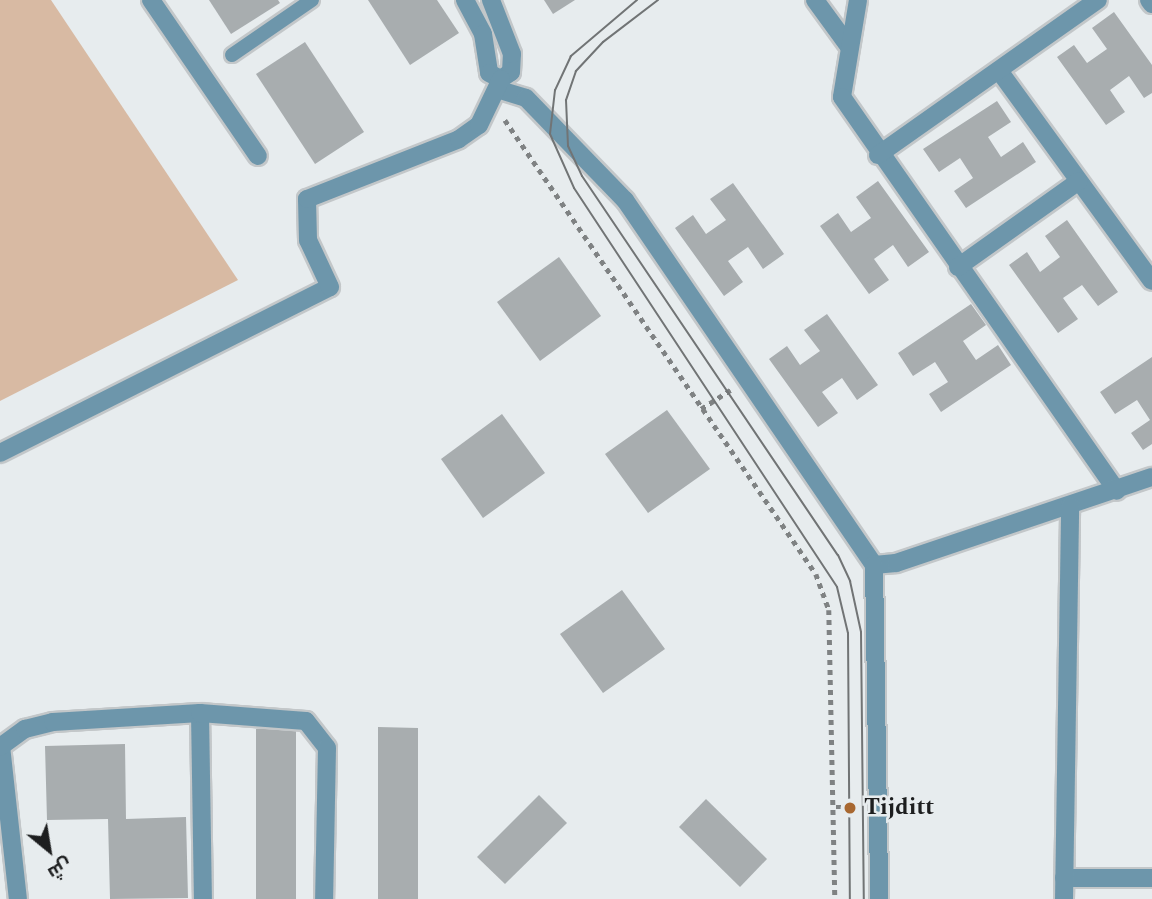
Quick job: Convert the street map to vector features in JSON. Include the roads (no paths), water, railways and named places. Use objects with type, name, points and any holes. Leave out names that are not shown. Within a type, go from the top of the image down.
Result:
[{"type":"street","points":[[151,0],[258,156]]},
{"type":"street","points":[[465,0],[483,34],[489,73],[498,91],[526,98],[601,172],[874,565],[879,899]]},
{"type":"street","points":[[0,453],[330,287],[308,240],[307,199],[437,151],[479,125],[511,72],[512,54],[491,0]]},
{"type":"street","points":[[815,0],[850,48]]},
{"type":"street","points":[[858,0],[842,97],[878,155],[1117,491]]},
{"type":"street","points":[[878,155],[1000,72],[1098,0]]},
{"type":"street","points":[[1000,72],[1152,281]]},
{"type":"street","points":[[958,267],[1079,181]]},
{"type":"street","points":[[874,565],[1070,506],[1152,477]]},
{"type":"street","points":[[1064,899],[1070,506]]},
{"type":"street","points":[[200,713],[203,899]]},
{"type":"street","points":[[19,899],[1,746],[25,729],[52,722],[200,713],[306,721],[317,732],[327,748],[324,899]]},
{"type":"street","points":[[1064,878],[1152,878]]},
{"type":"lane","points":[[232,55],[307,2]]},
{"type":"tram line","points":[[637,0],[571,56],[555,90],[550,134],[574,188],[837,587],[848,633],[850,899]]},
{"type":"tram line","points":[[658,0],[603,42],[576,71],[566,100],[568,146],[582,176],[838,555],[850,581],[861,632],[864,899]]},
{"type":"place","name":"Tijditt","points":[[850,808]]}]
